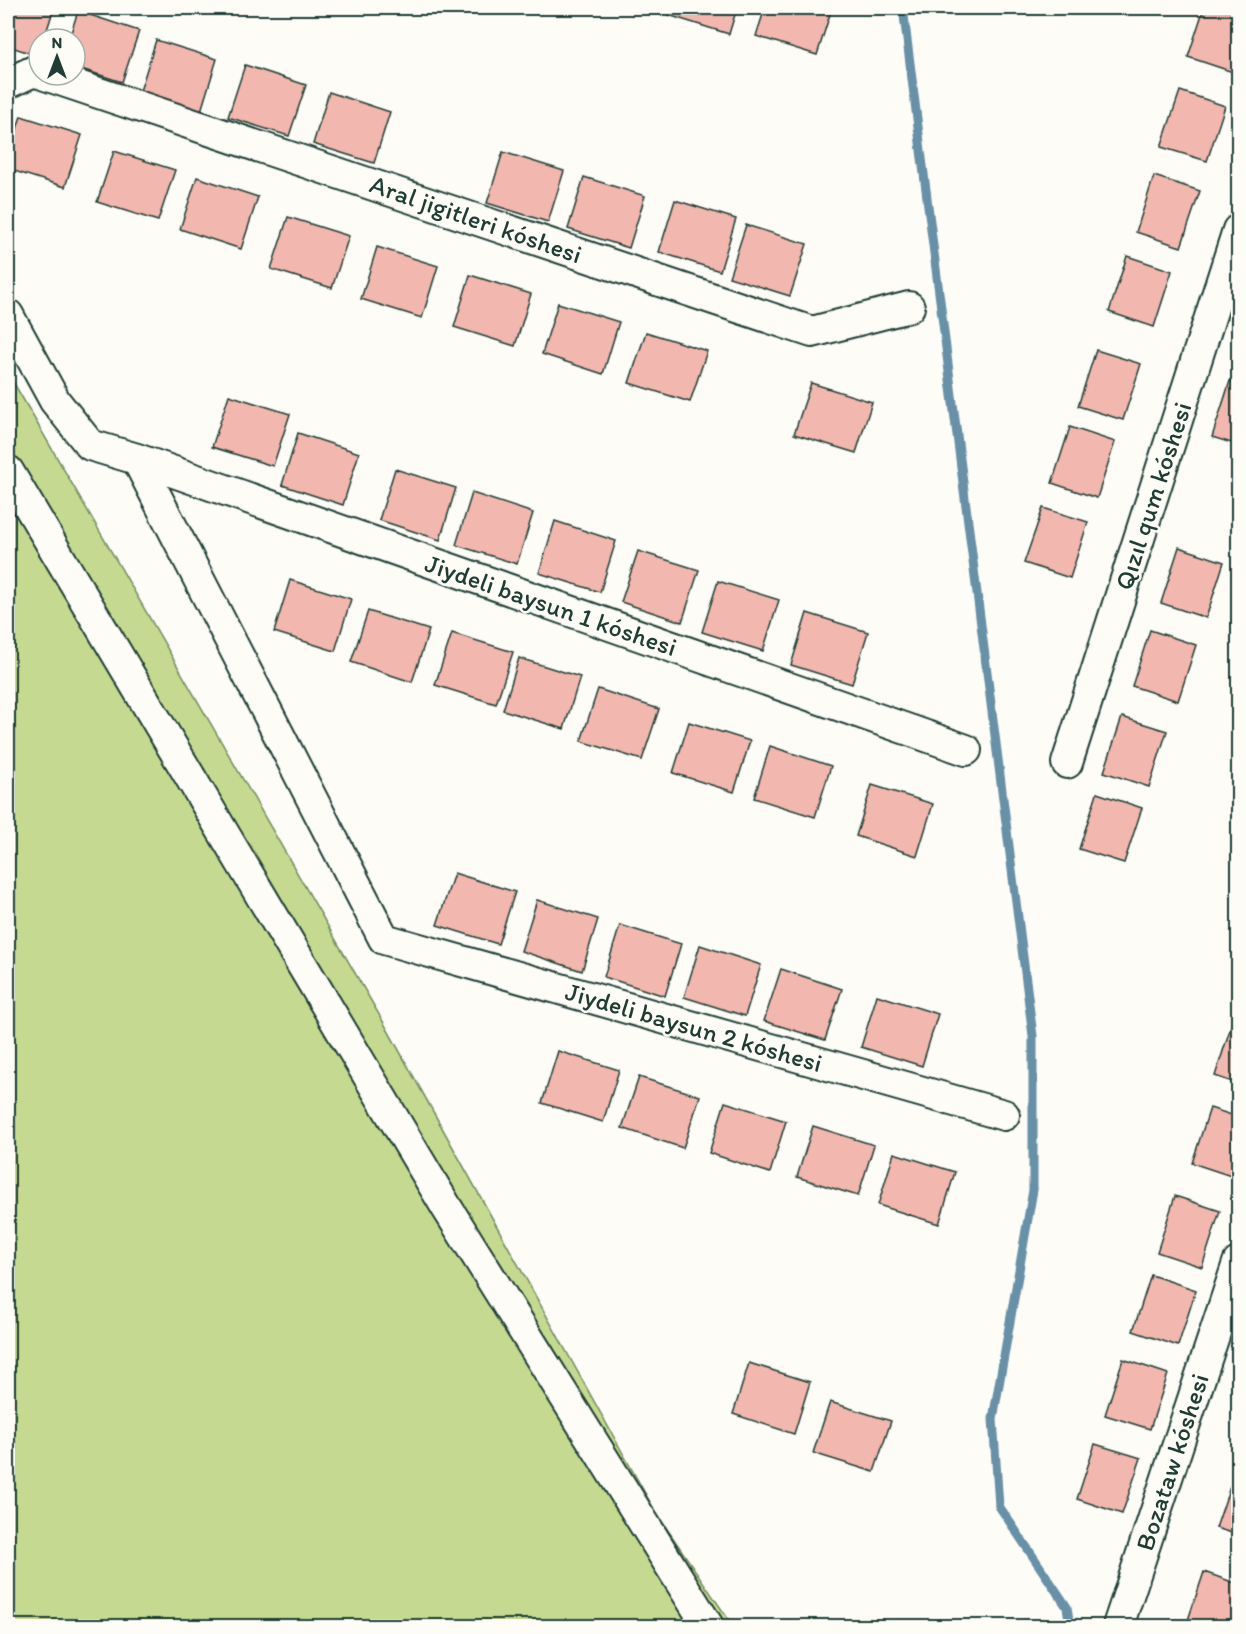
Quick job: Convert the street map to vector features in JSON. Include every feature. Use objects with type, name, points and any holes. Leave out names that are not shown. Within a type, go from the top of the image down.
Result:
[{"type":"street","name":"Aral jigitleri kóshesi","points":[[67,87],[812,332],[909,307]]},
{"type":"street","name":"Qızıl qum kóshesi","points":[[1067,763],[1239,230]]},
{"type":"street","name":"Jiydeli baysun 1 kóshesi","points":[[8,315],[55,401],[90,445],[137,459],[966,750]]},
{"type":"street","name":"Jiydeli baysun 2 kóshesi","points":[[137,459],[384,939],[1004,1115]]},
{"type":"street","points":[[8,471],[447,1208],[708,1626]]},
{"type":"street","name":"Bozataw kóshesi","points":[[1118,1626],[1239,1263]]},
{"type":"green space","points":[[8,373],[385,1025],[655,1511],[733,1626],[8,1626]]},
{"type":"building","points":[[8,8],[54,8],[48,27],[27,27],[27,52],[8,46]]},
{"type":"building","points":[[670,8],[737,8],[729,34],[668,15]]},
{"type":"building","points":[[765,8],[832,8],[817,55],[756,36]]},
{"type":"building","points":[[1204,8],[1226,8],[1238,11],[1238,55],[1233,72],[1188,57]]},
{"type":"building","points":[[78,11],[139,31],[122,82],[87,71],[87,27],[73,27]]},
{"type":"building","points":[[156,40],[217,59],[201,111],[140,91]]},
{"type":"building","points":[[245,65],[306,85],[289,136],[228,117]]},
{"type":"building","points":[[1180,91],[1225,106],[1207,161],[1161,147]]},
{"type":"building","points":[[329,92],[390,112],[374,163],[313,144]]},
{"type":"building","points":[[21,116],[82,135],[65,187],[8,169],[8,157]]},
{"type":"building","points":[[114,151],[175,170],[158,221],[97,202]]},
{"type":"building","points":[[503,152],[564,171],[548,222],[487,203]]},
{"type":"building","points":[[1154,176],[1200,191],[1181,247],[1136,232]]},
{"type":"building","points":[[197,177],[258,197],[241,249],[180,229]]},
{"type":"building","points":[[584,177],[645,196],[629,248],[568,229]]},
{"type":"building","points":[[675,200],[736,219],[720,271],[659,252]]},
{"type":"building","points":[[288,217],[349,236],[332,288],[271,269]]},
{"type":"building","points":[[746,225],[807,244],[790,296],[729,277]]},
{"type":"building","points":[[377,247],[438,266],[422,318],[361,299]]},
{"type":"building","points":[[1127,256],[1172,271],[1154,327],[1109,312]]},
{"type":"building","points":[[470,275],[531,294],[515,346],[454,327]]},
{"type":"building","points":[[558,303],[619,322],[603,374],[542,354]]},
{"type":"building","points":[[646,332],[707,351],[690,402],[629,383]]},
{"type":"building","points":[[1096,350],[1141,364],[1123,420],[1078,406]]},
{"type":"building","points":[[1230,381],[1238,383],[1238,445],[1212,437]]},
{"type":"building","points":[[811,383],[872,402],[856,453],[794,434]]},
{"type":"building","points":[[229,395],[290,414],[273,466],[212,447]]},
{"type":"building","points":[[1070,427],[1115,442],[1097,498],[1052,483]]},
{"type":"building","points":[[298,433],[359,453],[343,505],[282,485]]},
{"type":"building","points":[[395,469],[456,488],[440,540],[379,520]]},
{"type":"building","points":[[472,493],[533,513],[517,564],[456,545]]},
{"type":"building","points":[[1043,508],[1088,522],[1070,578],[1024,563]]},
{"type":"building","points":[[555,521],[616,541],[600,592],[539,573]]},
{"type":"building","points":[[1179,547],[1224,562],[1206,618],[1161,603]]},
{"type":"building","points":[[638,551],[699,570],[682,622],[621,602]]},
{"type":"building","points":[[290,580],[351,599],[335,651],[274,632]]},
{"type":"building","points":[[718,581],[779,600],[763,651],[702,632]]},
{"type":"building","points":[[368,611],[429,630],[412,682],[351,662]]},
{"type":"building","points":[[807,613],[868,632],[852,684],[791,665]]},
{"type":"building","points":[[1150,630],[1196,645],[1178,701],[1132,686]]},
{"type":"building","points":[[452,633],[513,652],[496,704],[435,685]]},
{"type":"building","points":[[519,658],[580,677],[564,729],[503,710]]},
{"type":"building","points":[[598,689],[659,709],[642,760],[581,741]]},
{"type":"building","points":[[1122,717],[1167,731],[1149,787],[1104,772]]},
{"type":"building","points":[[689,722],[750,741],[734,792],[673,773]]},
{"type":"building","points":[[770,746],[831,766],[815,817],[754,798]]},
{"type":"building","points":[[872,785],[933,804],[917,856],[856,836]]},
{"type":"building","points":[[1097,793],[1142,808],[1124,863],[1079,849]]},
{"type":"building","points":[[454,873],[515,892],[498,944],[437,925]]},
{"type":"building","points":[[537,900],[598,919],[582,971],[521,951]]},
{"type":"building","points":[[620,925],[681,944],[665,996],[604,977]]},
{"type":"building","points":[[700,945],[761,965],[745,1016],[684,997]]},
{"type":"building","points":[[781,969],[842,989],[825,1040],[764,1021]]},
{"type":"building","points":[[877,995],[938,1014],[922,1066],[861,1047]]},
{"type":"building","points":[[1233,1020],[1238,1022],[1238,1084],[1215,1076]]},
{"type":"building","points":[[558,1051],[619,1070],[603,1122],[542,1103]]},
{"type":"building","points":[[639,1077],[700,1096],[683,1148],[622,1128]]},
{"type":"building","points":[[725,1102],[786,1121],[770,1173],[709,1153]]},
{"type":"building","points":[[1210,1108],[1238,1117],[1237,1178],[1192,1163]]},
{"type":"building","points":[[813,1126],[874,1145],[858,1196],[797,1177]]},
{"type":"building","points":[[894,1153],[955,1172],[939,1224],[878,1205]]},
{"type":"building","points":[[1175,1196],[1220,1211],[1202,1267],[1157,1252]]},
{"type":"building","points":[[1151,1275],[1196,1290],[1178,1346],[1133,1331]]},
{"type":"building","points":[[1123,1359],[1168,1374],[1150,1429],[1105,1415]]},
{"type":"building","points":[[749,1363],[810,1382],[794,1434],[733,1414]]},
{"type":"building","points":[[830,1402],[891,1421],[874,1472],[813,1453]]},
{"type":"building","points":[[1095,1444],[1141,1458],[1122,1514],[1077,1499]]},
{"type":"building","points":[[1235,1472],[1238,1473],[1238,1535],[1216,1528]]},
{"type":"building","points":[[1204,1572],[1238,1584],[1236,1626],[1186,1626]]},
{"type":"waterway","points":[[903,8],[1033,1036],[1033,1190],[993,1419],[999,1506],[1067,1607],[1070,1626]]}]
